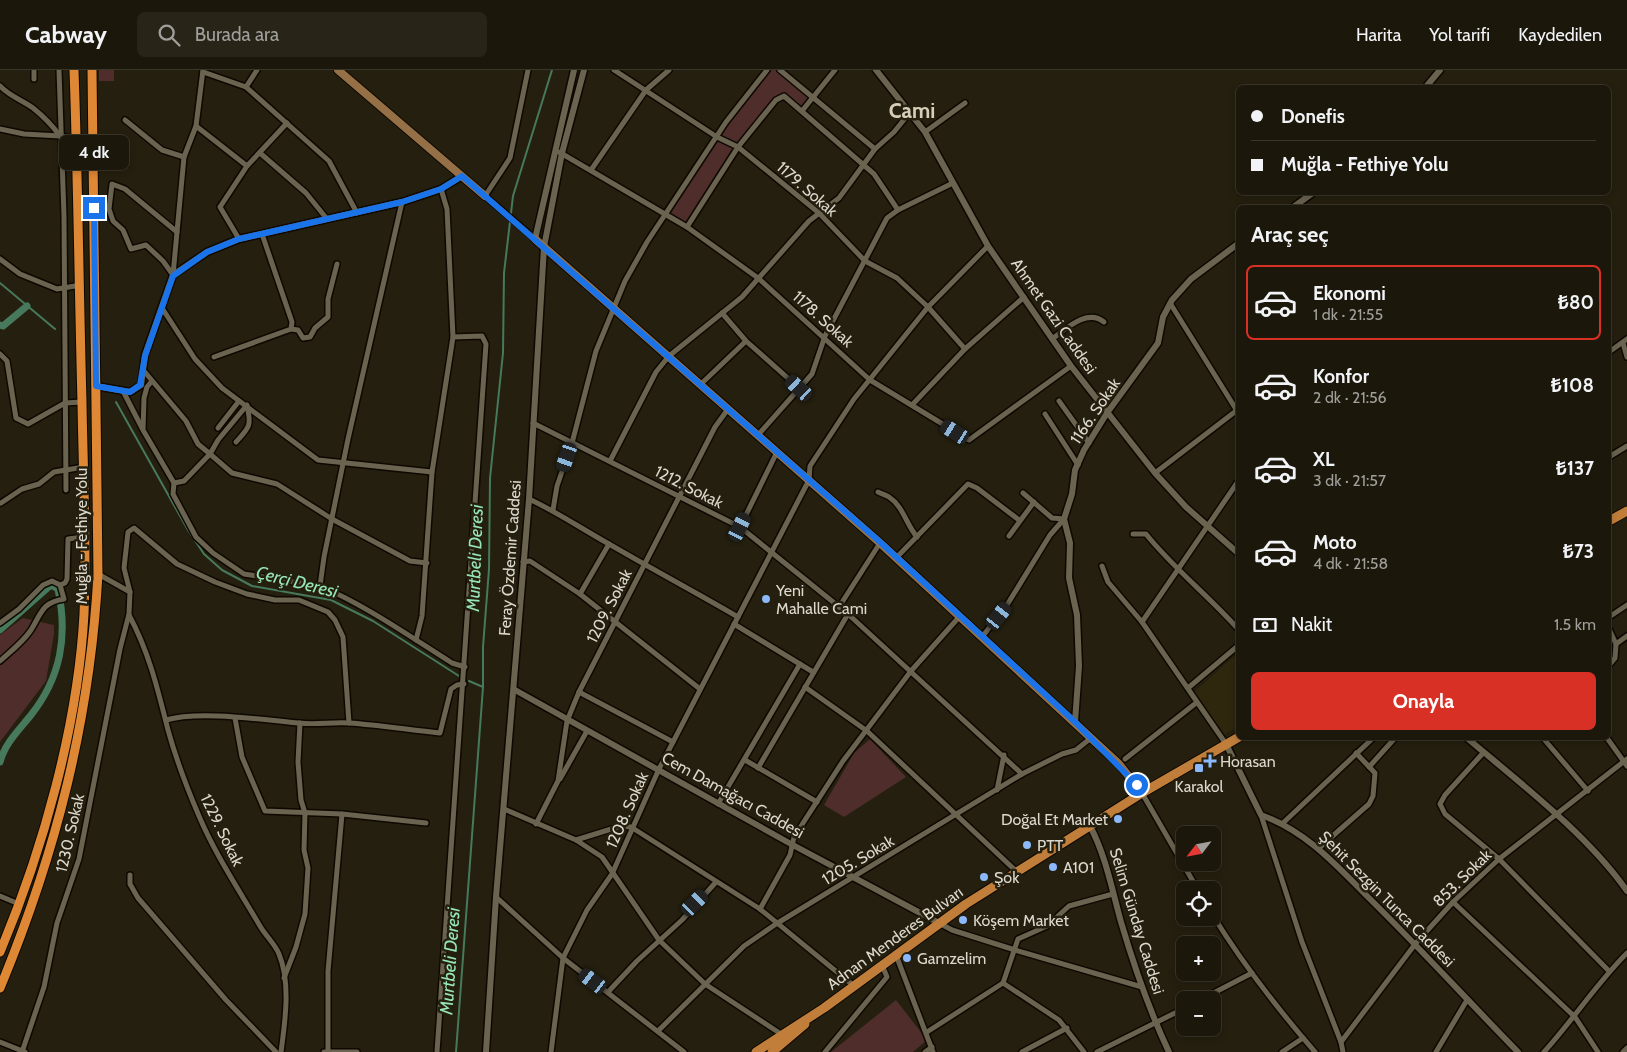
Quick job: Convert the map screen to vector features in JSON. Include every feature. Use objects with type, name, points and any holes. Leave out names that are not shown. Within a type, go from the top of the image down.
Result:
[{"type":"highway","name":"Muğla - Fethiye Yolu","points":[[0,952],[19,904],[53,795],[77,675],[84,615],[81,284],[74,70]]},
{"type":"highway","name":"Muğla - Fethiye Yolu","points":[[0,988],[31,910],[65,800],[89,680],[98,574],[92,70]]},
{"type":"main road","points":[[338,70],[485,196]]},
{"type":"main road","points":[[535,239],[880,542],[1075,722],[1131,776],[1142,793]]},
{"type":"main road","points":[[1611,520],[1627,510]]},
{"type":"main road","name":"Adnan Menderes Bulvarı","points":[[772,1052],[824,1008],[939,923],[1142,793],[1236,739]]},
{"type":"main road","name":"Adnan Menderes Bulvarı","points":[[756,1052],[781,1034],[824,1008]]},
{"type":"street","points":[[34,70],[34,79]]},
{"type":"street","points":[[59,70],[65,288],[66,490]]},
{"type":"street","points":[[246,88],[258,70]]},
{"type":"street","points":[[528,70],[510,158],[485,196],[535,239],[574,70]]},
{"type":"street","name":"Feray Özdemir Caddesi","points":[[487,1051],[496,897],[515,690],[529,499],[544,247],[562,153],[584,70]]},
{"type":"street","name":"1179. Sokak","points":[[614,70],[717,137],[738,147],[819,214],[865,260],[897,278],[928,307],[965,349]]},
{"type":"street","points":[[592,170],[646,90],[668,70]]},
{"type":"street","points":[[553,510],[557,486],[572,442],[596,351],[613,307],[643,249],[666,213],[726,122],[766,70]]},
{"type":"street","points":[[780,70],[875,149]]},
{"type":"street","points":[[802,110],[835,70]]},
{"type":"street","name":"Ahmet Gazi Caddesi","points":[[876,70],[911,111],[925,132],[988,246],[1071,366],[1155,473],[1206,525],[1236,551]]},
{"type":"street","points":[[1428,85],[1440,70]]},
{"type":"street","points":[[96,386],[123,391],[135,390],[140,385],[144,371],[145,356],[173,276],[184,157],[196,126],[203,71],[246,88],[329,161],[357,213]]},
{"type":"street","points":[[0,86],[5,92],[32,108],[50,122],[60,136]]},
{"type":"street","points":[[687,227],[738,147],[780,97],[784,96],[874,174],[898,210]]},
{"type":"street","points":[[925,132],[965,103]]},
{"type":"street","points":[[610,460],[656,372],[669,356],[722,313],[819,214],[838,198],[875,149],[894,132],[911,111]]},
{"type":"street","points":[[125,120],[162,150],[184,157]]},
{"type":"street","points":[[239,239],[220,207],[247,166],[287,123]]},
{"type":"street","points":[[196,126],[247,166]]},
{"type":"street","points":[[0,129],[24,134],[76,139]]},
{"type":"street","name":"1178. Sokak","points":[[554,150],[592,170],[687,227],[758,278],[825,336],[870,380],[969,440],[1071,366]]},
{"type":"street","points":[[260,153],[306,193],[327,220]]},
{"type":"street","points":[[173,276],[207,252],[239,239],[402,202],[441,189],[462,176]]},
{"type":"street","points":[[758,435],[812,374],[825,336],[887,218],[898,210],[953,183]]},
{"type":"street","points":[[173,276],[163,262],[146,245],[131,249],[124,230],[114,221],[109,209],[112,184],[125,190],[177,232]]},
{"type":"street","points":[[416,640],[422,616],[432,472],[453,337],[448,209],[441,189]]},
{"type":"street","points":[[1296,205],[1310,195]]},
{"type":"street","points":[[320,586],[332,519],[402,202]]},
{"type":"street","points":[[262,234],[292,322],[291,329]]},
{"type":"street","name":"1166. Sokak","points":[[1064,519],[1078,465],[1088,443],[1158,343],[1162,316],[1170,303],[1187,283],[1236,245]]},
{"type":"street","name":"1208. Sokak","points":[[551,1052],[563,958],[587,910],[612,874],[659,769],[770,551],[809,480],[810,466],[854,399],[928,307],[988,246]]},
{"type":"street","points":[[0,258],[20,274],[57,289],[81,284]]},
{"type":"street","points":[[214,357],[291,329],[298,330],[303,338],[310,337],[320,323],[328,317],[328,299],[337,264]]},
{"type":"street","points":[[912,405],[965,349],[1024,298]]},
{"type":"street","points":[[1170,303],[1236,409]]},
{"type":"street","points":[[162,308],[196,359],[222,388],[318,460],[432,472]]},
{"type":"street","points":[[722,313],[746,341],[799,388]]},
{"type":"street","points":[[1052,339],[1071,325],[1087,318],[1095,317],[1104,322]]},
{"type":"street","points":[[437,1052],[464,684],[486,344],[482,336],[453,337]]},
{"type":"street","points":[[701,384],[746,341]]},
{"type":"street","points":[[1611,351],[1625,341],[1627,357]]},
{"type":"street","points":[[0,354],[7,361],[16,418],[28,424],[65,403],[82,402]]},
{"type":"street","points":[[144,371],[186,421],[198,444],[232,473],[277,484],[332,519],[410,561],[427,563]]},
{"type":"street","points":[[143,430],[144,398],[147,387],[152,381]]},
{"type":"street","points":[[123,391],[174,483],[173,494],[196,537],[230,566],[244,574],[258,578],[320,586],[371,611],[452,663],[464,666]]},
{"type":"street","points":[[218,428],[239,401]]},
{"type":"street","points":[[1060,401],[1088,443]]},
{"type":"street","points":[[174,483],[184,481],[210,454],[218,440],[247,406]]},
{"type":"street","points":[[236,442],[249,426],[250,418],[247,406]]},
{"type":"street","name":"1209. Sokak","points":[[536,824],[558,781],[567,721],[579,692],[715,427],[728,409]]},
{"type":"street","points":[[1155,473],[1236,413]]},
{"type":"street","points":[[1045,414],[1078,465]]},
{"type":"street","name":"1212. Sokak","points":[[533,423],[610,460],[740,527],[848,614],[1004,755],[1022,774]]},
{"type":"street","points":[[1611,457],[1627,446]]},
{"type":"street","points":[[740,527],[777,452]]},
{"type":"street","points":[[0,503],[22,489],[39,484],[54,472],[84,467]]},
{"type":"street","points":[[896,558],[968,484],[977,488],[1019,520]]},
{"type":"street","points":[[1142,622],[1206,525],[1236,484]]},
{"type":"street","points":[[878,492],[889,497],[901,510],[907,525],[917,537]]},
{"type":"street","points":[[1023,493],[1052,518],[1064,519]]},
{"type":"street","points":[[529,499],[553,510],[738,617]]},
{"type":"street","points":[[1009,536],[1034,502]]},
{"type":"street","points":[[982,637],[1008,605],[1050,535],[1064,519]]},
{"type":"street","points":[[1064,519],[1070,543],[1069,578],[1077,615],[1079,666],[1075,722]]},
{"type":"street","name":"1230. Sokak","points":[[23,1052],[44,987],[57,923],[79,859],[120,649],[129,614],[130,592],[124,568],[128,532],[134,528],[177,564],[215,582],[247,594],[276,600],[299,600],[328,612],[335,620],[343,637],[349,723]]},
{"type":"street","points":[[1133,534],[1146,534],[1160,552],[1179,568],[1236,627]]},
{"type":"street","points":[[60,585],[65,583],[67,578],[68,539],[84,537]]},
{"type":"street","points":[[839,607],[880,542]]},
{"type":"street","points":[[580,594],[609,544]]},
{"type":"street","points":[[523,562],[530,561],[580,594],[700,689]]},
{"type":"street","points":[[1102,566],[1108,582],[1142,622],[1226,744],[1261,815],[1302,942],[1341,1042],[1342,1052]]},
{"type":"street","points":[[98,574],[130,592]]},
{"type":"street","points":[[0,623],[19,609],[43,585],[52,581],[60,585],[64,599],[56,600],[40,611],[31,629],[0,661]]},
{"type":"street","points":[[1611,616],[1627,605]]},
{"type":"street","name":"1229. Sokak","points":[[129,614],[140,635],[154,675],[185,781],[200,818],[248,905],[268,939],[279,953],[284,978],[285,1018],[281,1052]]},
{"type":"street","points":[[758,768],[848,614]]},
{"type":"street","points":[[760,910],[790,855],[794,836],[844,761],[911,671],[960,616]]},
{"type":"street","points":[[734,624],[813,672]]},
{"type":"street","points":[[1611,633],[1616,644],[1615,658],[1611,663]]},
{"type":"street","points":[[1616,644],[1627,636]]},
{"type":"street","points":[[1188,688],[1236,647]]},
{"type":"street","points":[[718,804],[800,664]]},
{"type":"street","points":[[166,720],[178,716],[270,718],[300,723],[349,723],[440,733],[451,690],[457,685],[464,684]]},
{"type":"street","points":[[804,687],[868,731],[1018,872]]},
{"type":"street","name":"Cem Damağacı Caddesi","points":[[515,690],[567,721],[659,769],[718,804],[939,923]]},
{"type":"street","points":[[579,692],[673,742]]},
{"type":"street","points":[[1125,759],[1196,703]]},
{"type":"street","points":[[235,718],[242,757],[265,811],[342,814],[426,823]]},
{"type":"street","points":[[284,978],[296,947],[305,914],[308,868],[304,850],[305,813],[301,800],[298,762],[300,723]]},
{"type":"street","points":[[558,781],[587,731]]},
{"type":"street","name":"1205. Sokak","points":[[658,1031],[744,946],[776,924],[958,815],[1022,774],[1062,754],[1076,750],[1091,738]]},
{"type":"street","points":[[1284,823],[1371,740]]},
{"type":"street","points":[[1369,767],[1394,740]]},
{"type":"street","points":[[1469,740],[1557,816],[1615,874],[1627,891]]},
{"type":"street","points":[[1545,740],[1588,791]]},
{"type":"street","points":[[1609,740],[1626,762]]},
{"type":"street","points":[[1484,752],[1445,795],[1440,804],[1445,814],[1500,859],[1609,970]]},
{"type":"street","points":[[1319,848],[1369,804],[1373,796],[1375,773],[1356,753]]},
{"type":"street","points":[[997,790],[1004,755]]},
{"type":"street","points":[[745,760],[817,802]]},
{"type":"street","name":"853. Sokak","points":[[1341,1042],[1416,943],[1453,902],[1500,859],[1626,762]]},
{"type":"street","points":[[1142,793],[1193,881]]},
{"type":"street","points":[[504,809],[576,840],[602,857],[612,874],[660,940],[705,984],[781,1034]]},
{"type":"street","points":[[328,1052],[328,971],[342,814]]},
{"type":"street","name":"Şehit Sezgin Tunca Caddesi","points":[[1261,815],[1284,823],[1319,848],[1416,943],[1467,1000],[1518,1052]]},
{"type":"street","points":[[576,840],[621,826],[632,827],[760,910],[854,986]]},
{"type":"street","name":"Selim Günday Caddesi","points":[[1090,826],[1103,858],[1142,987],[1156,1025],[1169,1052]]},
{"type":"street","points":[[130,875],[130,884],[138,898],[226,1000],[276,1052]]},
{"type":"street","points":[[608,992],[682,920],[716,882]]},
{"type":"street","points":[[928,1032],[1003,983],[1018,939],[1047,926],[1069,906],[1113,894]]},
{"type":"street","points":[[0,896],[19,904]]},
{"type":"street","points":[[496,897],[563,958],[684,1052]]},
{"type":"street","points":[[1453,902],[1575,1017],[1598,1052]]},
{"type":"street","points":[[939,923],[952,930],[1015,950],[1142,987]]},
{"type":"street","points":[[1219,926],[1236,953],[1316,1052]]},
{"type":"street","points":[[1544,1052],[1575,1017],[1609,970],[1627,953]]},
{"type":"street","points":[[896,954],[928,1032],[932,1050],[925,1052]]},
{"type":"street","points":[[825,1052],[887,977],[882,965]]},
{"type":"street","points":[[1217,991],[1252,973]]},
{"type":"street","points":[[1003,983],[1059,1020],[1084,1052]]},
{"type":"street","points":[[1436,1052],[1467,1000]]},
{"type":"street","points":[[1097,1052],[1156,1025],[1176,1013]]},
{"type":"street","points":[[1022,1052],[1067,1028]]},
{"type":"street","points":[[1282,1052],[1303,1038]]},
{"type":"street","points":[[0,1042],[23,1052]]},
{"type":"street","points":[[1623,1052],[1627,1048]]},
{"type":"street","points":[[324,1052],[357,1052]]},
{"type":"shaded area","points":[[99,70],[114,70],[114,81],[99,81]]},
{"type":"shaded area","points":[[767,70],[780,70],[813,97],[802,111],[784,96],[780,97],[738,147],[687,227],[666,213],[717,137]]},
{"type":"shaded area","points":[[23,618],[54,625],[46,681],[0,742],[0,635]]},
{"type":"shaded area","points":[[1236,655],[1236,728],[1222,736],[1193,693]]},
{"type":"shaded area","points":[[870,739],[906,777],[844,817],[824,805],[854,753]]},
{"type":"shaded area","points":[[896,1000],[927,1040],[913,1052],[831,1052]]},
{"type":"waterway","name":"Murtbeli Deresi","points":[[456,1052],[483,687],[483,647],[489,569],[490,478],[503,353],[504,273],[513,196],[552,70]]},
{"type":"waterway","name":"Çerçi Deresi","points":[[0,283],[55,329]]},
{"type":"waterway","points":[[0,325],[3,326],[27,306]]},
{"type":"waterway","name":"Çerçi Deresi","points":[[116,402],[188,530],[204,554],[222,570],[252,586],[331,600],[373,621],[459,676]]},
{"type":"waterway","points":[[0,630],[51,585],[58,589],[61,606],[62,640],[55,671],[41,701],[17,731],[2,755],[0,762]]},
{"type":"waterway","name":"Çerçi Deresi","points":[[469,681],[483,687]]},
{"type":"place","name":"Yeni Mahalle Cami","points":[[766,599]]},
{"type":"place","name":"Horasan","points":[[1210,761]]},
{"type":"place","name":"Karakol","points":[[1199,768]]},
{"type":"place","name":"Doğal Et Market","points":[[1118,819]]},
{"type":"place","name":"PTT","points":[[1027,845]]},
{"type":"place","name":"A101","points":[[1053,867]]},
{"type":"place","name":"Şok","points":[[984,877]]},
{"type":"place","name":"Köşem Market","points":[[963,920]]},
{"type":"place","name":"Gamzelim","points":[[907,958]]},
{"type":"district","name":"Cami","points":[[912,110]]},
{"type":"route","points":[[94,208],[96,386],[130,392],[140,385],[144,371],[145,356],[173,276],[207,252],[239,239],[402,202],[441,189],[462,176],[880,542],[1075,722],[1131,776],[1137,785]]}]
